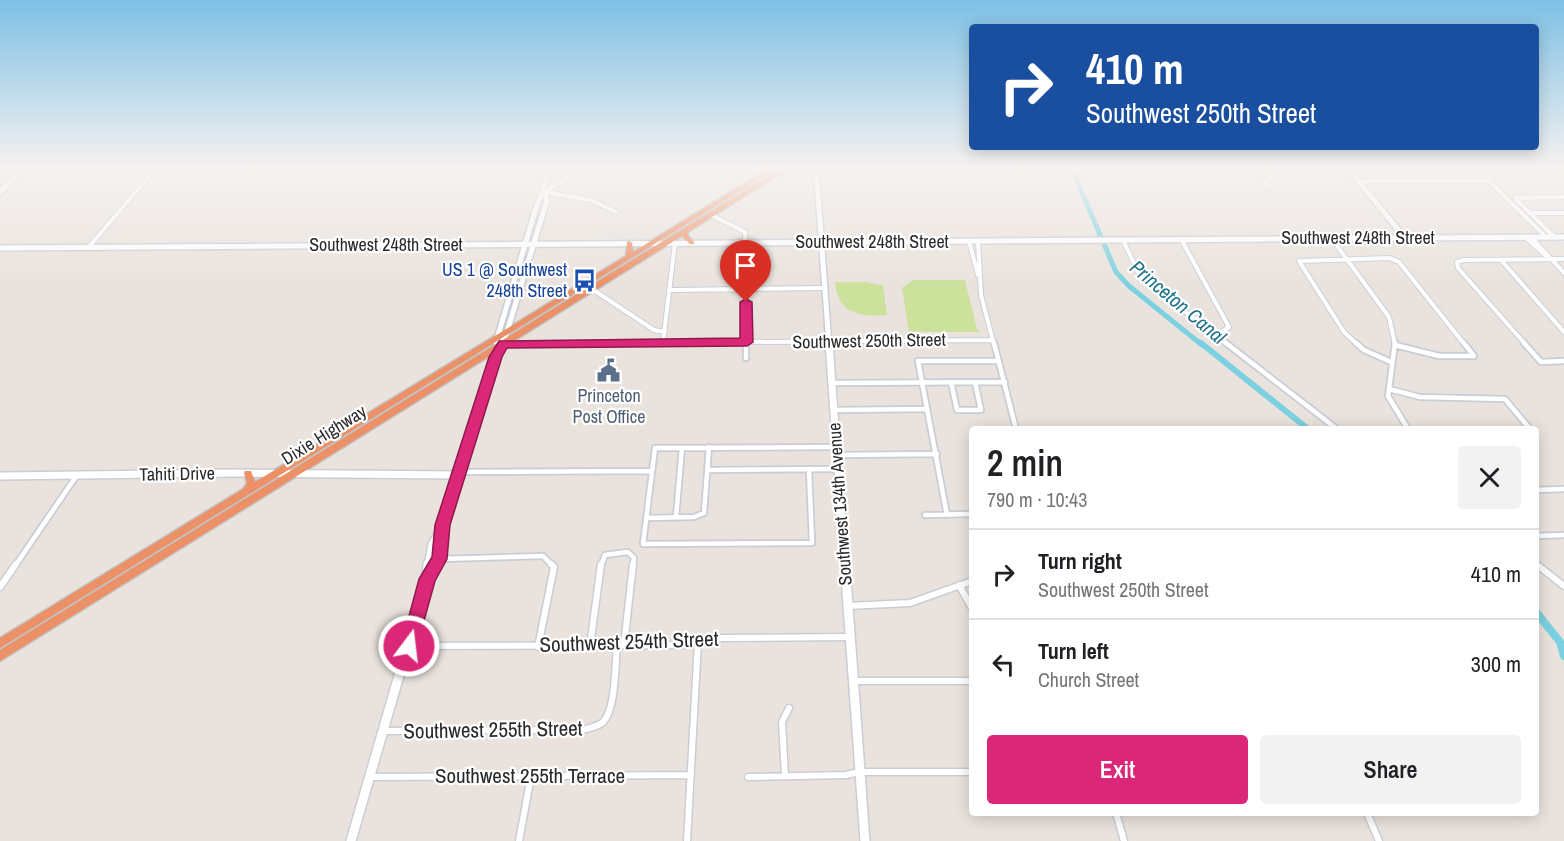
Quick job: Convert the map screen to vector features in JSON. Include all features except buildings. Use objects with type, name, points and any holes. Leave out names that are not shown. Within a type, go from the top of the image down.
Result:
[{"type":"highway","name":"Dixie Highway","points":[[0,644],[462,359],[498,347],[507,332],[712,206]]},
{"type":"highway","name":"Dixie Highway","points":[[0,656],[725,206]]},
{"type":"highway","points":[[685,231],[685,237],[692,243]]},
{"type":"highway","points":[[629,243],[630,257]]},
{"type":"highway","points":[[406,404],[412,395],[450,372],[462,359]]},
{"type":"highway","points":[[246,492],[251,483],[248,473]]},
{"type":"street","points":[[88,248],[124,206]]},
{"type":"street","points":[[351,841],[409,646],[427,579],[427,564],[436,533],[442,528],[460,474],[498,347],[536,206]]},
{"type":"street","points":[[507,332],[545,206]]},
{"type":"street","points":[[607,206],[616,212]]},
{"type":"street","name":"Southwest 134th Avenue","points":[[819,206],[865,841]]},
{"type":"street","points":[[1379,206],[1405,238]]},
{"type":"street","points":[[1517,206],[1550,237]]},
{"type":"street","points":[[1523,206],[1550,237]]},
{"type":"street","points":[[1529,213],[1564,213]]},
{"type":"street","points":[[711,215],[745,232],[746,358]]},
{"type":"street","points":[[1528,237],[1564,273]]},
{"type":"street","name":"Southwest 248th Street","points":[[0,248],[1564,237]]},
{"type":"street","points":[[1332,238],[1389,317],[1395,345],[1390,362],[1390,400],[1406,426]]},
{"type":"street","points":[[1123,240],[1143,278],[1333,426]]},
{"type":"street","points":[[1181,240],[1229,327],[1216,335]]},
{"type":"street","points":[[969,241],[1015,426]]},
{"type":"street","points":[[978,241],[979,278]]},
{"type":"street","points":[[663,342],[671,291],[675,243]]},
{"type":"street","points":[[1564,259],[1456,262],[1541,362],[1564,361]]},
{"type":"street","points":[[1390,362],[1364,350],[1344,332],[1299,261],[1396,260],[1474,356],[1439,356],[1395,345]]},
{"type":"street","points":[[1501,260],[1564,332]]},
{"type":"street","points":[[671,291],[825,288]]},
{"type":"street","points":[[592,289],[654,330],[665,332]]},
{"type":"street","points":[[518,334],[520,340],[528,343]]},
{"type":"street","name":"Southwest 250th Street","points":[[498,347],[528,343],[993,340]]},
{"type":"street","points":[[947,515],[918,361],[999,361]]},
{"type":"street","points":[[951,382],[957,410],[981,410],[975,382]]},
{"type":"street","points":[[832,383],[1005,382]]},
{"type":"street","points":[[1389,388],[1420,397],[1505,399],[1528,426]]},
{"type":"street","points":[[834,410],[927,409]]},
{"type":"street","points":[[809,470],[812,543],[643,544],[655,448],[709,447],[937,454]]},
{"type":"street","points":[[646,518],[698,517],[705,511],[709,447]]},
{"type":"street","points":[[676,517],[682,448]]},
{"type":"street","points":[[708,470],[838,469]]},
{"type":"street","points":[[460,474],[652,471]]},
{"type":"street","name":"Tahiti Drive","points":[[0,476],[248,473],[460,474]]},
{"type":"street","points":[[0,587],[77,475]]},
{"type":"street","points":[[1539,490],[1564,489]]},
{"type":"street","points":[[925,515],[969,514]]},
{"type":"street","points":[[427,579],[440,559],[444,533],[442,528]]},
{"type":"street","points":[[1539,536],[1564,535]]},
{"type":"street","points":[[590,646],[602,560],[605,555],[613,552],[628,552],[634,555],[634,558],[620,646]]},
{"type":"street","points":[[440,559],[543,556],[549,560],[554,567],[538,647]]},
{"type":"street","points":[[1539,566],[1564,586]]},
{"type":"street","points":[[847,606],[910,603],[969,582]]},
{"type":"street","points":[[960,585],[969,602]]},
{"type":"street","name":"Southwest 254th Street","points":[[409,646],[620,646],[698,642],[721,638],[850,637]]},
{"type":"street","points":[[687,841],[698,642]]},
{"type":"street","name":"Southwest 255th Street","points":[[383,731],[582,730],[603,723],[609,709],[620,646]]},
{"type":"street","points":[[854,681],[969,681]]},
{"type":"street","points":[[785,776],[782,722],[789,708]]},
{"type":"street","points":[[748,777],[846,775],[859,772],[969,772]]},
{"type":"street","name":"Southwest 255th Terrace","points":[[370,777],[691,775]]},
{"type":"street","points":[[519,841],[531,776]]},
{"type":"street","points":[[1117,816],[1124,841]]},
{"type":"street","points":[[1368,816],[1379,841]]},
{"type":"green space","points":[[913,280],[965,280],[977,329],[981,332],[909,332],[902,288]]},
{"type":"green space","points":[[835,282],[867,282],[883,286],[887,315],[859,314],[845,307],[840,301]]},
{"type":"waterway","name":"Princeton Canal","points":[[1088,206],[1116,272],[1129,286],[1202,345]]},
{"type":"waterway","name":"Princeton Canal","points":[[1201,343],[1304,426]]},
{"type":"waterway","name":"Princeton Canal","points":[[1539,616],[1560,642],[1564,656]]},
{"type":"place","name":"US 1 @ Southwest 248th Street","points":[[585,280]]},
{"type":"place","name":"Princeton Post Office","points":[[609,370]]},
{"type":"route","points":[[409,646],[427,579],[440,559],[444,533],[442,528],[452,495],[478,418],[495,357],[503,344],[747,342],[746,302]]}]
